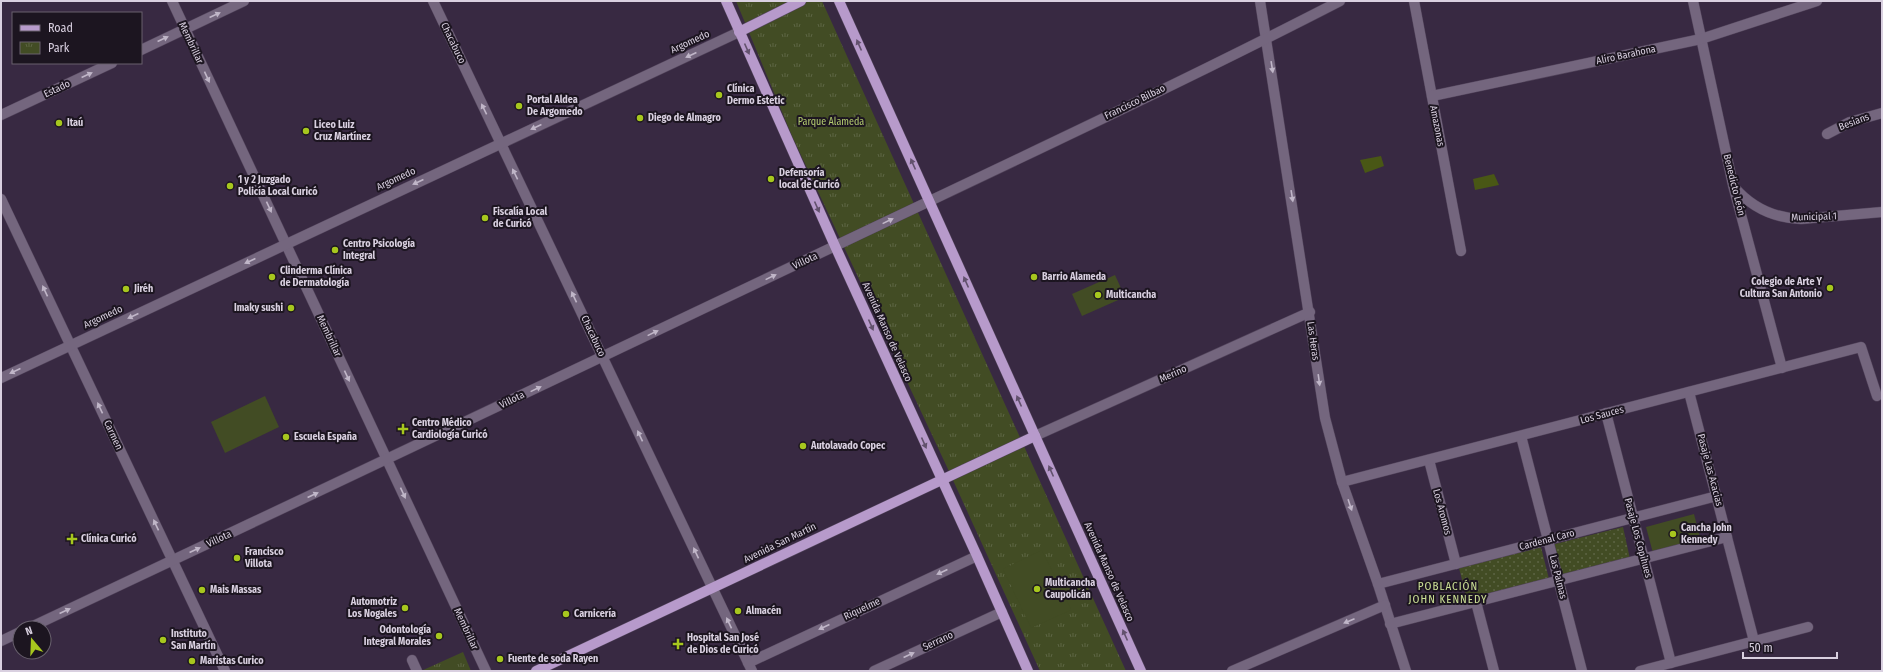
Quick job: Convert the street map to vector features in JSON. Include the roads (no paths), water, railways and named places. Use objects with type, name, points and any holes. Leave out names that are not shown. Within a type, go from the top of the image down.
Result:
[{"type":"main road","name":"Avenida Manso de Velasco","points":[[726,1],[835,246],[1028,671]]},
{"type":"main road","name":"Argomedo","points":[[740,32],[801,1]]},
{"type":"main road","name":"Avenida Manso de Velasco","points":[[839,1],[1141,671]]},
{"type":"main road","name":"Avenida San Martín","points":[[536,671],[1035,436]]},
{"type":"street","name":"Membrillar","points":[[172,1],[486,671]]},
{"type":"street","points":[[142,50],[244,1]]},
{"type":"street","name":"Chacabuco","points":[[433,1],[750,667]]},
{"type":"street","name":"Las Heras","points":[[1260,1],[1310,312],[1325,418],[1342,482],[1378,584],[1406,671]]},
{"type":"street","name":"Francisco Bilbao","points":[[929,201],[1267,38],[1340,1]]},
{"type":"street","name":"Amazonas","points":[[1414,1],[1461,251]]},
{"type":"street","name":"Benedicto León","points":[[1693,1],[1733,185],[1782,368]]},
{"type":"street","name":"Aliro Barahona","points":[[1432,96],[1701,39],[1817,1]]},
{"type":"street","name":"Argomedo","points":[[1,378],[740,32]]},
{"type":"street","name":"Estado","points":[[1,115],[110,64]]},
{"type":"street","name":"Besians","points":[[1827,134],[1850,122],[1882,113]]},
{"type":"street","name":"Municipal 1","points":[[1733,185],[1740,194],[1757,207],[1778,216],[1789,218],[1801,219],[1882,212]]},
{"type":"street","name":"Carmen","points":[[1,199],[225,671]]},
{"type":"street","name":"Villota","points":[[46,620],[387,460],[929,201]]},
{"type":"street","name":"Merino","points":[[1035,436],[1310,312]]},
{"type":"street","name":"Los Sauces","points":[[1342,482],[1861,347],[1876,396]]},
{"type":"street","name":"Pasaje Las Acacias","points":[[1689,392],[1754,641]]},
{"type":"street","name":"Pasaje Los Copihues","points":[[1606,414],[1671,663]]},
{"type":"street","name":"Las Palmas","points":[[1521,436],[1582,671]]},
{"type":"street","name":"Los Aromos","points":[[1429,460],[1456,564]]},
{"type":"street","name":"Cardenal Caro","points":[[1378,584],[1717,496]]},
{"type":"street","points":[[1390,624],[1727,537]]},
{"type":"street","name":"Riquelme","points":[[750,667],[977,556]]},
{"type":"street","points":[[1476,602],[1494,671]]},
{"type":"street","points":[[1232,671],[1385,605]]},
{"type":"street","name":"Serrano","points":[[874,671],[1002,612]]},
{"type":"street","points":[[1640,671],[1808,627]]},
{"type":"street","points":[[1,641],[12,636]]},
{"type":"street","points":[[412,660],[417,671]]},
{"type":"place","name":"Clínica Dermo Estetic","points":[[719,95]]},
{"type":"place","name":"Portal Aldea De Argomedo","points":[[519,106]]},
{"type":"place","name":"Diego de Almagro","points":[[640,118]]},
{"type":"place","name":"Itaú","points":[[59,123]]},
{"type":"place","name":"Liceo Luiz Cruz Martínez","points":[[306,131]]},
{"type":"place","name":"Defensoría local de Curicó","points":[[771,179]]},
{"type":"place","name":"1 y 2 Juzgado Policía Local Curicó","points":[[230,186]]},
{"type":"place","name":"Fiscalía Local de Curicó","points":[[485,218]]},
{"type":"place","name":"Centro Psicología Integral","points":[[335,250]]},
{"type":"place","name":"Clinderma Clínica de Dermatología","points":[[272,277]]},
{"type":"place","name":"Barrio Alameda","points":[[1034,277]]},
{"type":"place","name":"Colegio de Arte Y Cultura San Antonio","points":[[1830,288]]},
{"type":"place","name":"Jiréh","points":[[126,289]]},
{"type":"place","name":"Multicancha","points":[[1098,295]]},
{"type":"place","name":"Imaky sushi","points":[[291,308]]},
{"type":"place","name":"Centro Médico Cardiología Curicó","points":[[403,429]]},
{"type":"place","name":"Escuela España","points":[[286,437]]},
{"type":"place","name":"Autolavado Copec","points":[[803,446]]},
{"type":"place","name":"Cancha John Kennedy","points":[[1673,534]]},
{"type":"place","name":"Clínica Curicó","points":[[72,539]]},
{"type":"place","name":"Francisco Villota","points":[[237,558]]},
{"type":"place","name":"Multicancha Caupolicán","points":[[1037,589]]},
{"type":"place","name":"Mais Massas","points":[[202,590]]},
{"type":"place","name":"Automotriz Los Nogales","points":[[405,608]]},
{"type":"place","name":"Almacén","points":[[738,611]]},
{"type":"place","name":"Carnicería","points":[[566,614]]},
{"type":"place","name":"Odontología Integral Morales","points":[[439,636]]},
{"type":"place","name":"Instituto San Martín","points":[[163,640]]},
{"type":"place","name":"Hospital San José de Dios de Curicó","points":[[678,644]]},
{"type":"place","name":"Fuente de soda Rayen","points":[[500,659]]},
{"type":"place","name":"Maristas Curico","points":[[192,661]]},
{"type":"district","name":"POBLACIÓN JOHN KENNEDY","points":[[1448,592]]},
{"type":"park label","name":"Parque Alameda","points":[[831,122]]}]
